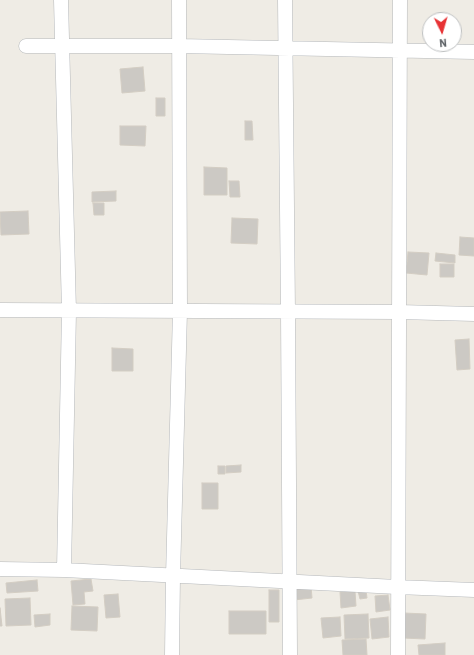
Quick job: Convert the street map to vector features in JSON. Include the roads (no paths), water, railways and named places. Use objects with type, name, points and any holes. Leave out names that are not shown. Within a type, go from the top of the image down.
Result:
[{"type":"street","points":[[61,0],[69,311],[64,570]]},
{"type":"street","points":[[172,655],[180,311],[179,0]]},
{"type":"street","points":[[285,0],[290,655]]},
{"type":"street","points":[[398,655],[397,588],[400,0]]},
{"type":"street","points":[[26,46],[179,46],[474,52]]},
{"type":"street","points":[[0,310],[399,312],[474,314]]},
{"type":"street","points":[[0,569],[64,570],[397,588],[474,590]]}]
